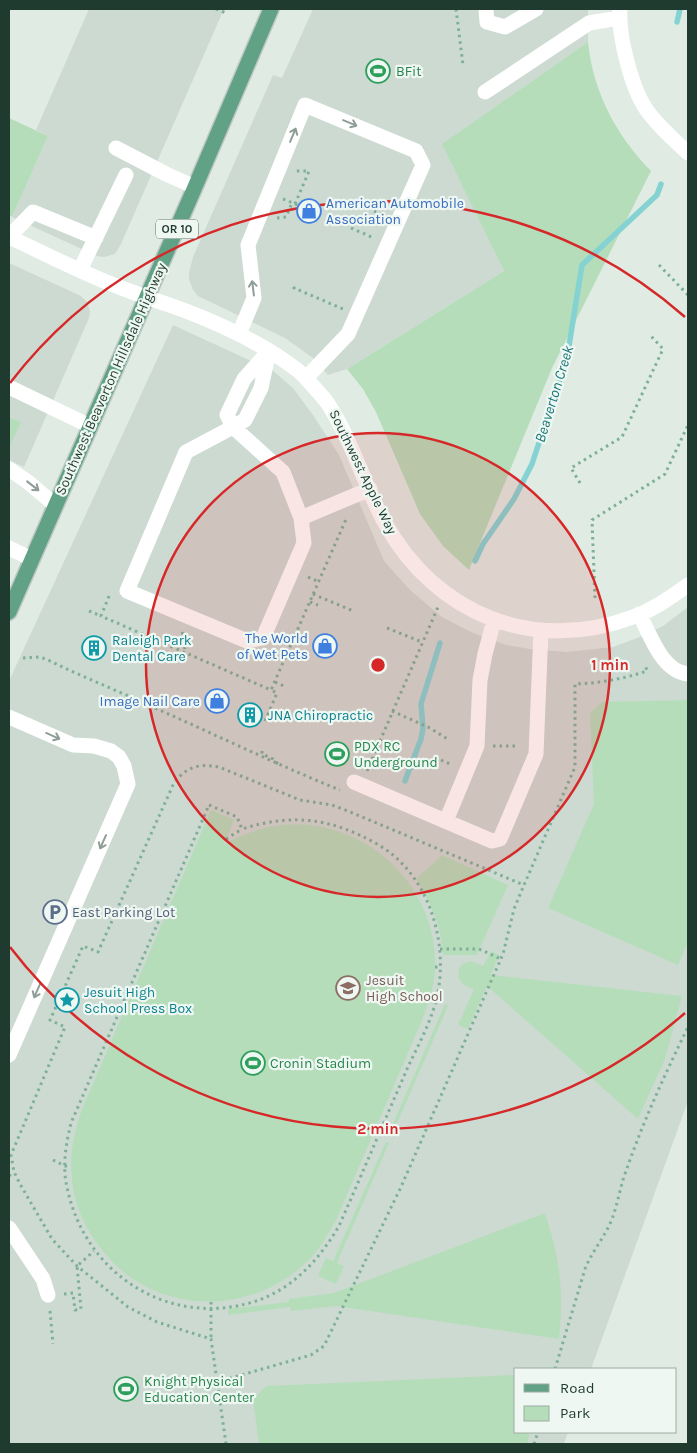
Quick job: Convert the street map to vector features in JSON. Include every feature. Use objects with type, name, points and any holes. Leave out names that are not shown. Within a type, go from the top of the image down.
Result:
[{"type":"main road","name":"Southwest Beaverton Hillsdale Highway","points":[[9,612],[271,9]]},
{"type":"street","points":[[486,9],[487,22],[505,27],[536,9]]},
{"type":"street","points":[[485,92],[589,23],[619,14],[625,56],[645,108],[688,153]]},
{"type":"street","points":[[239,334],[254,298],[248,245],[306,105],[416,151],[423,165],[348,334],[306,378]]},
{"type":"street","points":[[116,148],[195,187]]},
{"type":"street","points":[[80,270],[126,175]]},
{"type":"street","points":[[9,237],[33,212],[96,238]]},
{"type":"street","name":"Southwest Apple Way","points":[[9,237],[113,285],[187,311],[239,334],[298,370],[329,405],[350,443],[385,523],[411,561],[444,592],[468,609],[494,620],[523,628],[569,631],[634,617],[663,603],[688,584]]},
{"type":"street","points":[[233,427],[283,472],[301,518],[304,543],[263,638],[247,641],[128,591],[186,452],[245,420],[261,388],[269,352]]},
{"type":"street","points":[[9,387],[90,426]]},
{"type":"street","points":[[9,470],[28,482],[55,505]]},
{"type":"street","points":[[301,518],[370,489]]},
{"type":"street","points":[[9,548],[32,559]]},
{"type":"street","points":[[640,614],[667,664],[680,673],[688,674]]},
{"type":"street","points":[[446,821],[477,746],[480,680],[494,620]]},
{"type":"street","points":[[360,781],[492,841],[500,839],[536,754],[541,630]]},
{"type":"street","points":[[9,717],[73,745],[94,746],[111,751],[119,757],[128,777],[128,784],[9,1055]]},
{"type":"street","points":[[9,1228],[43,1279],[48,1295]]},
{"type":"path","points":[[216,9],[226,13]]},
{"type":"path","points":[[456,9],[463,65]]},
{"type":"path","points":[[277,173],[309,171],[295,204]]},
{"type":"path","points":[[351,228],[388,244]]},
{"type":"path","points":[[659,265],[688,295]]},
{"type":"path","points":[[295,287],[331,304]]},
{"type":"path","points":[[580,484],[571,468],[622,437],[663,349],[649,334]]},
{"type":"path","points":[[595,598],[592,520],[665,474],[688,425]]},
{"type":"path","points":[[271,690],[348,518],[346,515]]},
{"type":"path","points":[[23,658],[39,657],[46,659],[279,765],[351,794],[356,792],[444,592]]},
{"type":"path","points":[[314,594],[353,611]]},
{"type":"path","points":[[101,616],[109,596]]},
{"type":"path","points":[[310,602],[318,605]]},
{"type":"path","points":[[88,611],[138,635],[185,653],[204,664],[277,693],[265,721]]},
{"type":"path","points":[[185,658],[185,648],[178,644],[189,617]]},
{"type":"path","points":[[387,628],[422,642]]},
{"type":"path","points":[[295,637],[302,640]]},
{"type":"path","points":[[217,1382],[311,1355],[324,1346],[401,1187],[501,959],[514,909],[576,767],[575,684],[601,683],[635,675],[647,671],[645,663]]},
{"type":"path","points":[[275,682],[286,687]]},
{"type":"path","points":[[256,688],[258,684]]},
{"type":"path","points":[[392,711],[430,728],[449,740]]},
{"type":"path","points":[[488,746],[524,746]]},
{"type":"path","points":[[262,751],[262,754],[273,759],[279,765]]},
{"type":"path","points":[[212,1339],[157,1322],[128,1308],[76,1266],[52,1239],[14,1172],[12,1154],[65,1027],[50,1020],[83,946],[98,952],[173,785],[186,771],[196,766],[206,764],[219,767],[300,800],[332,805],[524,885]]},
{"type":"path","points":[[226,839],[242,829],[274,821],[293,819],[329,823],[348,829],[381,846],[400,863],[420,889],[431,910],[440,949],[441,967],[434,1007],[339,1226],[329,1244],[320,1257],[304,1272],[276,1292],[254,1302],[235,1307],[211,1309],[174,1304],[134,1288],[94,1252],[83,1236],[66,1187],[68,1134],[74,1115],[209,805],[237,817],[242,829]]},
{"type":"path","points":[[440,949],[479,949],[501,959]]},
{"type":"path","points":[[435,967],[441,967]]},
{"type":"path","points":[[555,1368],[585,1269],[612,1219],[625,1173],[645,1120],[688,1027]]},
{"type":"path","points":[[53,1160],[66,1166],[71,1166]]},
{"type":"path","points":[[9,1176],[14,1172]]},
{"type":"path","points":[[76,1266],[94,1252]]},
{"type":"path","points":[[73,1294],[75,1310],[81,1309],[76,1266]]},
{"type":"path","points":[[48,1295],[53,1344]]},
{"type":"path","points":[[211,1302],[212,1339],[226,1444]]},
{"type":"shaded area","points":[[89,9],[224,9],[121,244],[115,254],[104,257],[97,256],[12,217],[48,136],[36,130]]},
{"type":"shaded area","points":[[313,9],[588,9],[588,42],[443,144],[504,271],[347,369],[328,375],[313,358],[285,338],[198,296],[193,290],[189,279],[193,257],[273,75],[282,78]]},
{"type":"shaded area","points":[[9,263],[81,296],[87,302],[90,311],[89,318],[24,467],[9,460]]},
{"type":"shaded area","name":"Jesuit High School","points":[[173,325],[273,371],[293,388],[339,455],[384,561],[410,590],[442,617],[473,633],[506,645],[567,652],[613,647],[640,637],[663,626],[688,607],[688,1101],[591,1368],[514,1368],[514,1433],[568,1433],[564,1444],[9,1444],[9,681]]},
{"type":"green space","points":[[588,42],[595,78],[608,112],[627,143],[651,171],[552,368],[469,570],[443,546],[420,514],[376,412],[363,389],[347,369],[504,271],[442,144]]},
{"type":"green space","points":[[9,118],[48,136],[12,217],[9,215]]},
{"type":"green space","points":[[9,417],[21,422],[9,448]]},
{"type":"green space","points":[[688,700],[688,942],[678,965],[548,908],[594,804],[590,713],[602,702]]},
{"type":"green space","name":"Cronin Stadium","points":[[211,810],[234,820],[224,844],[251,832],[266,828],[281,825],[312,825],[341,832],[368,845],[391,863],[410,885],[425,911],[433,939],[435,970],[431,994],[423,1018],[337,1218],[322,1244],[310,1259],[288,1277],[263,1291],[236,1299],[208,1302],[181,1299],[154,1290],[130,1277],[108,1257],[89,1231],[79,1211],[73,1190],[71,1161],[82,1109]]},
{"type":"green space","points":[[442,855],[508,885],[477,955],[443,955],[435,916],[416,879]]},
{"type":"green space","points":[[491,951],[499,955],[491,975],[682,996],[665,1059],[638,1119],[487,986],[468,1029],[458,1025],[474,989],[463,984],[459,978],[460,968],[465,963],[470,962],[483,966]]},
{"type":"green space","points":[[445,1004],[448,1006],[395,1128],[392,1126]]},
{"type":"green space","points":[[386,1142],[389,1143],[337,1263],[344,1266],[336,1284],[318,1276],[326,1258],[333,1261]]},
{"type":"green space","points":[[545,1213],[560,1275],[559,1339],[336,1306],[291,1311],[290,1307],[228,1315],[228,1309],[289,1302],[289,1299],[334,1293]]},
{"type":"green space","points":[[514,1375],[514,1433],[530,1433],[527,1444],[259,1444],[253,1400],[266,1386]]},
{"type":"waterway","name":"Beaverton Creek","points":[[677,22],[680,9]]},
{"type":"waterway","name":"Beaverton Creek","points":[[475,561],[483,544],[514,499],[532,464],[567,358],[582,265],[657,195],[661,184]]},
{"type":"waterway","name":"Beaverton Creek","points":[[405,781],[421,739],[423,728],[421,704],[440,643]]},
{"type":"place","name":"BFit","points":[[378,71]]},
{"type":"place","name":"American Automobile Association","points":[[309,211]]},
{"type":"place","name":"The World of Wet Pets","points":[[325,646]]},
{"type":"place","name":"Raleigh Park Dental Care","points":[[94,648]]},
{"type":"place","name":"Image Nail Care","points":[[217,701]]},
{"type":"place","name":"JNA Chiropractic","points":[[250,715]]},
{"type":"place","name":"PDX RC Underground","points":[[337,754]]},
{"type":"place","name":"East Parking Lot","points":[[55,912]]},
{"type":"place","name":"Jesuit High School","points":[[348,988]]},
{"type":"place","name":"Jesuit High School Press Box","points":[[67,1000]]},
{"type":"place","name":"Cronin Stadium","points":[[253,1063]]},
{"type":"place","name":"Knight Physical Education Center","points":[[126,1389]]}]
